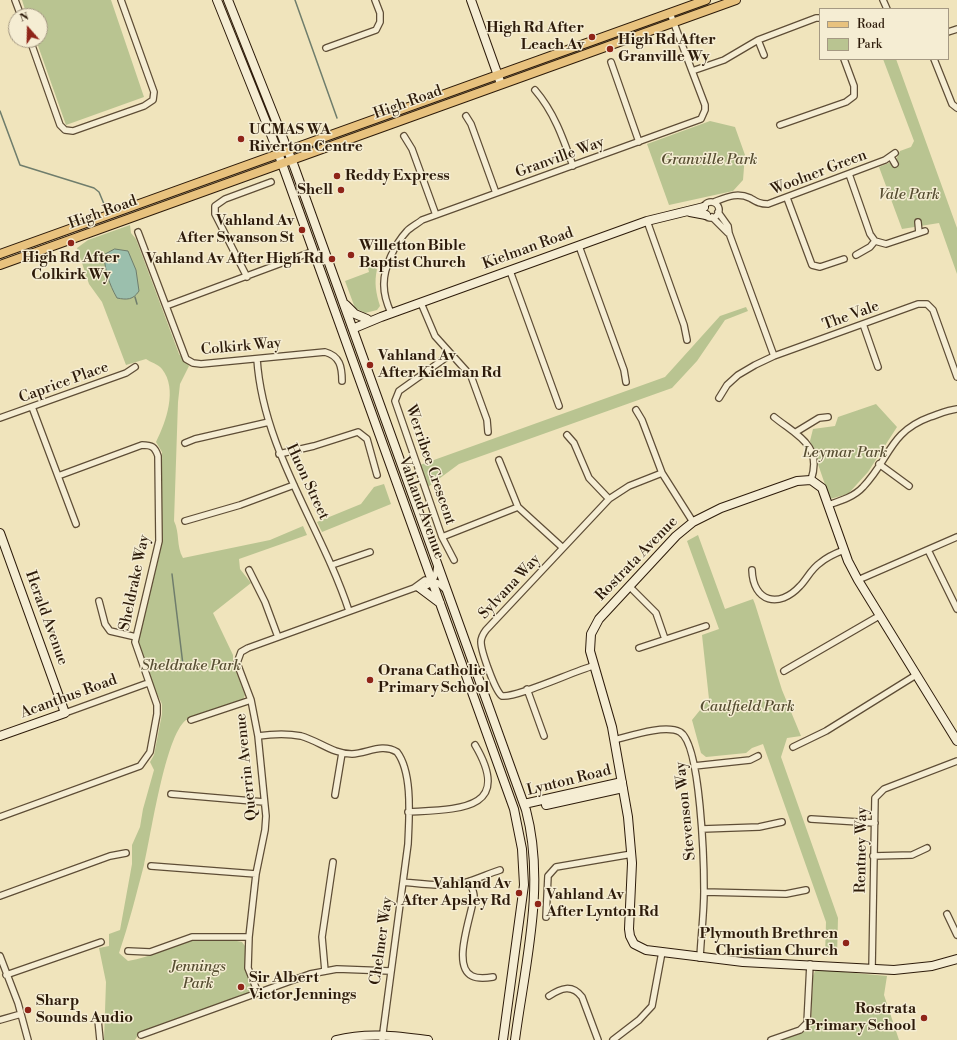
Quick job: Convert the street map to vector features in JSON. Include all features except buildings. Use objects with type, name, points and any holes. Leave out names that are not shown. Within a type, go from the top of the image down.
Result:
[{"type":"main road","name":"Vahland Avenue","points":[[217,0],[279,153],[514,809],[522,849],[523,898],[503,1040]]},
{"type":"main road","name":"Vahland Avenue","points":[[228,0],[292,159],[344,302],[355,328],[524,807],[533,842],[535,884],[531,926],[514,1040]]},
{"type":"main road","points":[[471,0],[504,84]]},
{"type":"main road","points":[[477,0],[500,74]]},
{"type":"main road","name":"High Road","points":[[0,254],[706,0]]},
{"type":"main road","name":"High Road","points":[[0,265],[736,0]]},
{"type":"main road","name":"Kielman Road","points":[[355,328],[390,313],[673,213],[707,213]]},
{"type":"main road","points":[[344,302],[355,314],[367,319]]},
{"type":"main road","points":[[336,315],[346,324],[355,328],[349,334],[352,346],[351,355]]},
{"type":"main road","name":"Kielman Road","points":[[355,328],[367,319],[381,317]]},
{"type":"main road","points":[[811,480],[822,488],[844,550],[858,580],[957,741]]},
{"type":"main road","name":"Rostrata Avenue","points":[[662,952],[639,948],[631,940],[629,929],[632,854],[623,785],[607,706],[592,666],[590,641],[594,626],[676,536],[693,522],[721,508],[797,481],[811,480]]},
{"type":"main road","name":"Herald Avenue","points":[[0,533],[65,713]]},
{"type":"main road","points":[[417,588],[440,604]]},
{"type":"main road","name":"Acanthus Road","points":[[0,736],[65,713]]},
{"type":"main road","name":"Lynton Road","points":[[524,807],[623,785]]},
{"type":"main road","name":"Lynton Road","points":[[508,791],[524,807]]},
{"type":"main road","name":"Lynton Road","points":[[522,849],[525,844],[520,816],[524,807]]},
{"type":"main road","points":[[662,952],[700,958],[743,962],[810,964],[872,969],[913,968],[957,959]]},
{"type":"main road","points":[[336,1040],[354,1037],[428,1040]]},
{"type":"street","points":[[33,48],[60,125],[65,130],[73,131],[144,106],[153,100],[154,92],[121,0]]},
{"type":"street","points":[[326,48],[376,30],[380,22],[380,13],[375,0]]},
{"type":"street","name":"Granville Way","points":[[390,313],[385,297],[384,277],[395,249],[407,231],[422,220],[698,121],[704,115],[704,105],[670,13]]},
{"type":"street","points":[[692,71],[724,60],[758,40],[819,18]]},
{"type":"street","points":[[758,40],[764,55]]},
{"type":"street","points":[[780,125],[846,102],[854,96],[854,86],[844,60]]},
{"type":"street","points":[[934,60],[952,104],[957,108]]},
{"type":"street","points":[[611,62],[639,142]]},
{"type":"street","points":[[535,90],[545,102],[554,118],[573,166]]},
{"type":"street","points":[[466,116],[471,124],[496,193]]},
{"type":"street","points":[[404,136],[412,149],[436,215]]},
{"type":"street","name":"Woolner Green","points":[[731,195],[743,196],[763,204],[787,198],[893,155],[895,164]]},
{"type":"street","points":[[849,174],[870,234],[875,241],[886,244],[922,232],[918,222]]},
{"type":"street","points":[[247,277],[215,214],[215,206],[225,199],[271,182]]},
{"type":"street","points":[[707,213],[709,202],[714,202],[731,195]]},
{"type":"street","points":[[707,213],[719,210],[731,195]]},
{"type":"street","points":[[787,198],[812,265],[820,267],[844,259]]},
{"type":"street","points":[[714,202],[728,226],[729,233],[774,356]]},
{"type":"street","points":[[707,213],[729,233]]},
{"type":"street","points":[[647,222],[684,325],[687,340]]},
{"type":"street","name":"Colkirk Way","points":[[138,232],[166,306],[182,354],[189,361],[201,364],[316,353],[331,354],[339,361],[342,382]]},
{"type":"street","points":[[856,255],[870,247],[875,241]]},
{"type":"street","points":[[579,246],[624,370],[626,382]]},
{"type":"street","points":[[166,306],[314,251]]},
{"type":"street","points":[[510,271],[559,406]]},
{"type":"street","points":[[421,302],[435,336],[465,367],[471,376],[487,420],[488,432]]},
{"type":"street","name":"The Vale","points":[[719,398],[727,385],[738,375],[774,356],[918,304],[927,304],[933,310],[957,377]]},
{"type":"street","points":[[863,324],[878,367]]},
{"type":"street","name":"Werribee Crescent","points":[[451,354],[399,392],[395,401],[442,537],[454,560]]},
{"type":"street","name":"Huon Street","points":[[257,359],[269,422],[279,454],[332,565],[349,611]]},
{"type":"street","name":"Caprice Place","points":[[0,418],[126,373],[135,367]]},
{"type":"street","points":[[32,407],[76,524]]},
{"type":"street","points":[[828,505],[851,496],[863,488],[897,438],[908,428],[920,420],[957,409]]},
{"type":"street","points":[[636,410],[642,420],[662,473],[693,522]]},
{"type":"street","points":[[774,417],[806,441],[814,465],[811,480]]},
{"type":"street","points":[[796,432],[819,418],[828,417]]},
{"type":"street","points":[[185,443],[195,439],[269,422]]},
{"type":"street","points":[[279,454],[314,446],[358,432],[367,439],[377,475]]},
{"type":"street","points":[[567,435],[574,443],[589,478],[609,499]]},
{"type":"street","name":"Sheldrake Way","points":[[0,817],[140,766],[150,752],[157,714],[156,705],[136,647],[136,637],[159,541],[158,456],[156,449],[151,445],[142,445],[58,476]]},
{"type":"street","points":[[499,460],[518,507],[563,548]]},
{"type":"street","points":[[879,464],[909,486]]},
{"type":"street","name":"Sylvana Way","points":[[592,666],[527,690],[505,696],[499,694],[482,648],[481,640],[486,630],[609,499],[629,486],[662,473]]},
{"type":"street","points":[[185,521],[240,505],[294,485]]},
{"type":"street","points":[[442,537],[518,507]]},
{"type":"street","points":[[858,580],[957,536]]},
{"type":"street","points":[[752,570],[754,585],[757,591],[765,598],[777,599],[793,592],[821,561],[844,550]]},
{"type":"street","points":[[928,550],[957,609]]},
{"type":"street","points":[[332,565],[370,552]]},
{"type":"street","points":[[438,564],[433,582],[447,590]]},
{"type":"street","points":[[249,570],[265,602],[278,637]]},
{"type":"street","name":"Querrin Avenue","points":[[258,993],[248,968],[249,937],[256,874],[265,830],[264,802],[258,736],[251,700],[238,669],[238,658],[241,652],[248,648],[417,588],[425,580],[433,582]]},
{"type":"street","points":[[629,586],[656,613],[665,639]]},
{"type":"street","points":[[99,601],[105,624],[110,631],[136,637]]},
{"type":"street","points":[[784,671],[879,616]]},
{"type":"street","points":[[639,648],[706,626]]},
{"type":"street","points":[[793,747],[832,727],[916,675]]},
{"type":"street","name":"Acanthus Road","points":[[65,713],[148,683]]},
{"type":"street","points":[[527,690],[544,736]]},
{"type":"street","points":[[191,720],[251,700]]},
{"type":"street","name":"Stevenson Way","points":[[614,740],[662,730],[674,730],[684,735],[688,741],[694,766],[702,829],[704,892],[700,958]]},
{"type":"street","name":"Chelmer Way","points":[[258,736],[278,734],[301,736],[342,753],[366,752],[385,747],[397,752],[404,764],[406,772],[408,844],[382,1038]]},
{"type":"street","points":[[408,812],[450,809],[476,801],[485,796],[489,787],[488,776],[475,745]]},
{"type":"street","points":[[335,795],[342,753]]},
{"type":"street","points":[[694,766],[750,760],[758,756]]},
{"type":"street","name":"Rentney Way","points":[[872,969],[875,798],[884,789],[957,761]]},
{"type":"street","points":[[170,794],[264,802]]},
{"type":"street","points":[[812,819],[875,823]]},
{"type":"street","points":[[702,829],[760,827],[782,822]]},
{"type":"street","points":[[873,856],[912,855],[927,848]]},
{"type":"street","points":[[0,896],[110,856],[126,853]]},
{"type":"street","points":[[546,917],[548,876],[556,867],[632,854]]},
{"type":"street","points":[[325,971],[322,937],[333,862]]},
{"type":"street","points":[[151,866],[256,874]]},
{"type":"street","points":[[403,882],[438,885],[470,881],[500,870]]},
{"type":"street","points":[[470,881],[474,895],[462,959],[465,971],[472,976],[482,978],[493,977]]},
{"type":"street","points":[[704,892],[786,894],[806,890]]},
{"type":"street","points":[[947,914],[957,935]]},
{"type":"street","points":[[128,951],[150,952],[192,937],[249,937]]},
{"type":"street","points":[[6,974],[101,942]]},
{"type":"street","points":[[613,1040],[639,1020],[652,1006],[662,952]]},
{"type":"street","points":[[0,956],[21,1014],[28,1040]]},
{"type":"street","points":[[771,1040],[800,1030],[807,1023],[810,964]]},
{"type":"street","points":[[141,1035],[310,974],[325,971],[354,969],[390,972]]},
{"type":"street","points":[[548,996],[557,990],[566,988],[571,988],[578,991],[582,997],[598,1040]]},
{"type":"street","points":[[0,1020],[21,1014]]},
{"type":"street","points":[[98,1020],[100,1040]]},
{"type":"green space","points":[[22,0],[111,0],[144,97],[66,125],[39,48],[48,48],[48,8],[24,8]]},
{"type":"green space","name":"Vale Park","points":[[883,60],[896,60],[957,228],[957,274],[939,223],[902,229],[879,167],[896,160],[900,151],[911,147],[914,141]]},
{"type":"green space","name":"Granville Park","points":[[710,121],[735,127],[745,155],[743,180],[733,191],[669,205],[647,144]]},
{"type":"green space","name":"Sheldrake Park","points":[[130,225],[131,233],[136,239],[179,354],[189,366],[180,384],[178,402],[174,521],[177,530],[179,549],[183,558],[270,540],[303,526],[307,535],[239,559],[240,569],[251,583],[213,613],[233,655],[233,663],[245,695],[243,700],[186,720],[178,730],[165,765],[144,865],[119,953],[128,961],[145,957],[185,942],[205,938],[218,938],[242,942],[245,946],[245,968],[251,985],[251,990],[247,994],[140,1032],[135,1040],[104,1040],[106,982],[99,948],[109,946],[109,934],[120,930],[132,864],[132,845],[140,827],[143,809],[154,770],[150,762],[154,755],[162,714],[162,704],[153,686],[138,644],[160,552],[162,534],[162,452],[156,442],[167,415],[170,396],[167,377],[158,366],[146,359],[126,365],[102,302],[89,284],[77,248],[88,240]]},
{"type":"green space","points":[[372,266],[377,269],[376,288],[380,306],[377,310],[365,313],[355,308],[345,281],[369,272],[368,268]]},
{"type":"green space","points":[[746,307],[748,311],[725,320],[697,361],[672,388],[459,464],[428,487],[420,465],[665,377],[720,316]]},
{"type":"green space","name":"Leymar Park","points":[[876,404],[897,427],[868,472],[848,494],[830,499],[810,441],[813,429],[835,426],[838,417]]},
{"type":"green space","points":[[384,484],[391,504],[322,532],[317,522],[361,504],[374,487]]},
{"type":"green space","name":"Caulfield Park","points":[[698,535],[725,609],[753,599],[782,690],[801,736],[787,738],[781,757],[838,918],[837,956],[825,956],[826,922],[763,744],[752,748],[746,753],[706,757],[701,753],[692,720],[709,699],[702,635],[719,629],[687,541]]},
{"type":"green space","points":[[822,970],[887,976],[884,995],[899,1040],[781,1040],[801,1033],[811,1022],[813,976],[815,971]]},
{"type":"shaded area","points":[[115,249],[128,251],[136,270],[139,291],[130,299],[117,298],[108,277],[104,255]]},
{"type":"waterway","points":[[295,0],[337,118]]},
{"type":"waterway","points":[[0,111],[20,165],[94,188],[99,192],[104,204]]},
{"type":"waterway","points":[[135,297],[137,304]]},
{"type":"waterway","points":[[172,574],[183,665]]},
{"type":"place","name":"High Rd After Leach Av","points":[[592,37]]},
{"type":"place","name":"High Rd After Granville Wy","points":[[610,49]]},
{"type":"place","name":"UCMAS WA Riverton Centre","points":[[241,139]]},
{"type":"place","name":"Reddy Express","points":[[337,176]]},
{"type":"place","name":"Shell","points":[[341,190]]},
{"type":"place","name":"Vahland Av After Swanson St","points":[[302,230]]},
{"type":"place","name":"High Rd After Colkirk Wy","points":[[71,243]]},
{"type":"place","name":"Willetton Bible Baptist Church","points":[[351,255]]},
{"type":"place","name":"Vahland Av After High Rd","points":[[332,259]]},
{"type":"place","name":"Vahland Av After Kielman Rd","points":[[370,365]]},
{"type":"place","name":"Orana Catholic Primary School","points":[[370,680]]},
{"type":"place","name":"Vahland Av After Apsley Rd","points":[[519,893]]},
{"type":"place","name":"Vahland Av After Lynton Rd","points":[[538,904]]},
{"type":"place","name":"Plymouth Brethren Christian Church","points":[[846,943]]},
{"type":"place","name":"Sir Albert Victor Jennings","points":[[241,987]]},
{"type":"place","name":"Sharp Sounds Audio","points":[[28,1010]]},
{"type":"place","name":"Rostrata Primary School","points":[[924,1018]]},
{"type":"park label","name":"Jennings Park","points":[[198,976]]}]
